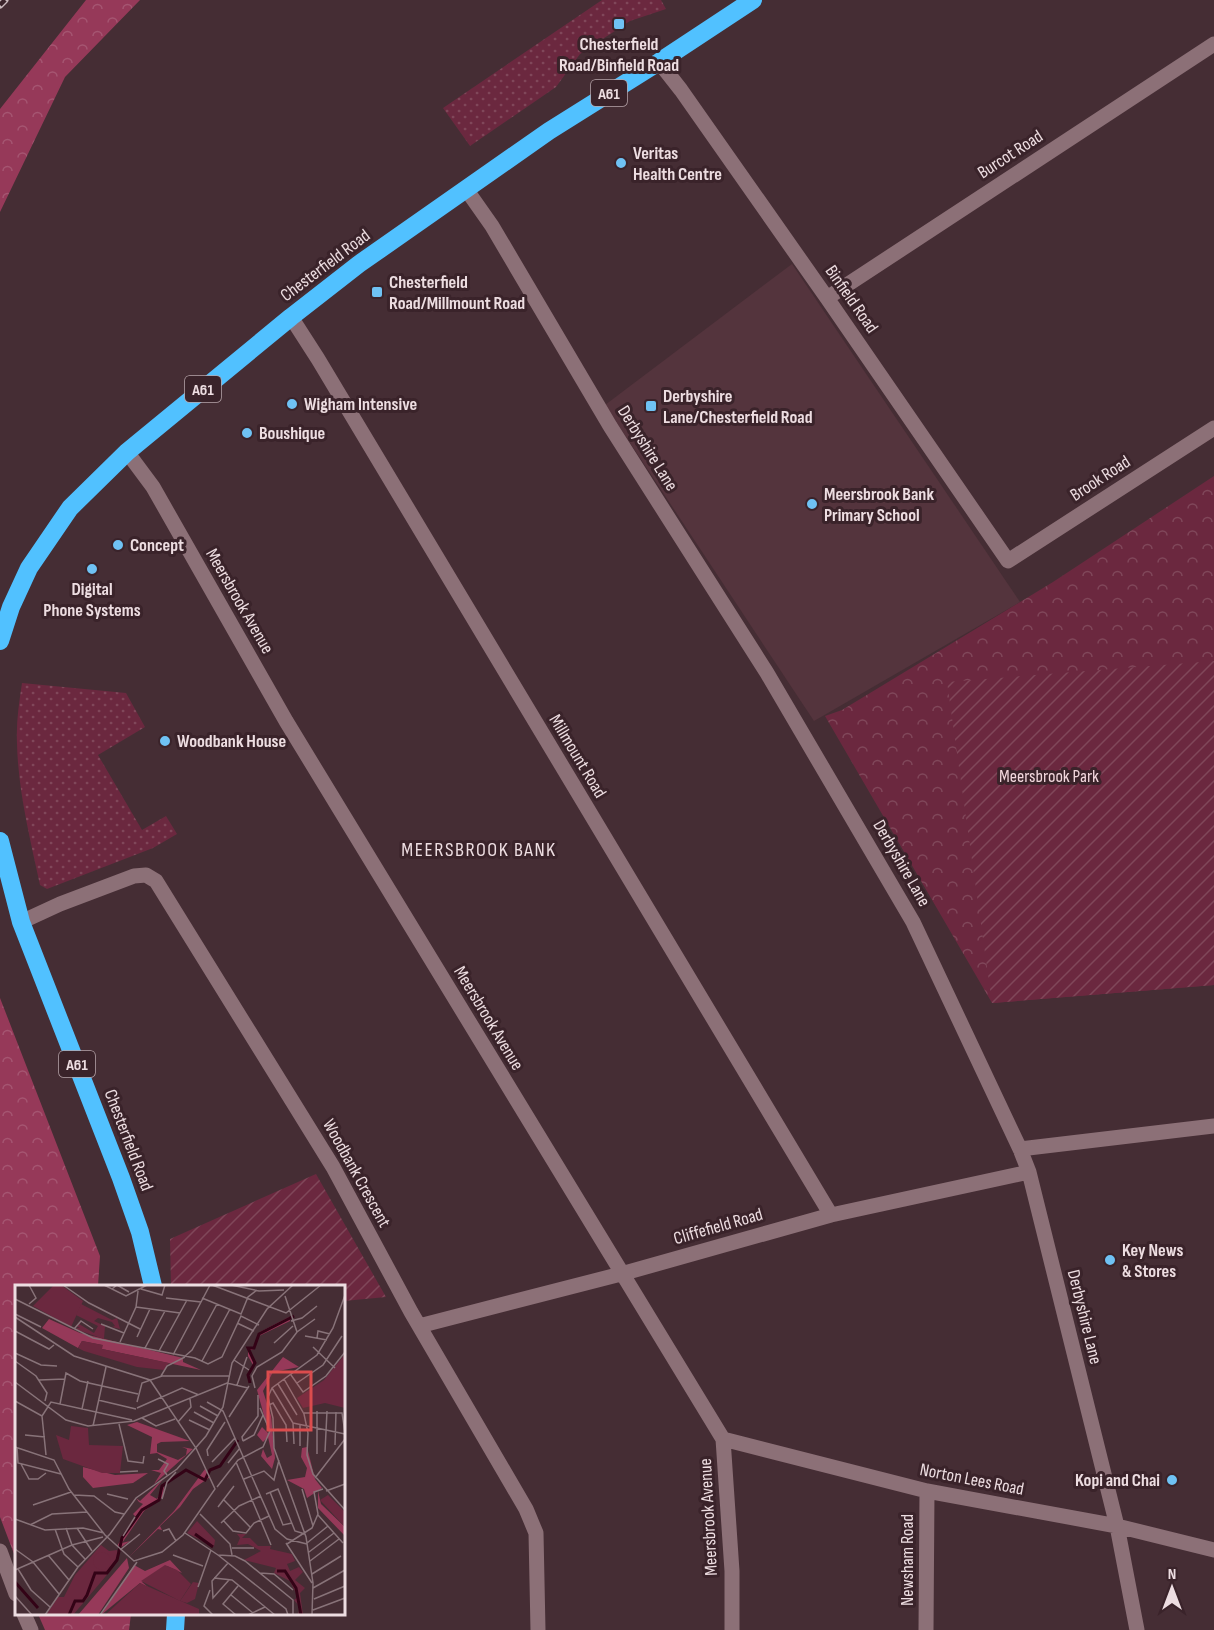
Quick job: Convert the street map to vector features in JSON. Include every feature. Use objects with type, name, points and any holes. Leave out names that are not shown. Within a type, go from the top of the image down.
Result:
[{"type":"highway","name":"Chesterfield Road","points":[[0,641],[11,607],[29,568],[70,508],[127,452],[359,264],[549,131],[753,0]]},
{"type":"highway","name":"Chesterfield Road","points":[[0,841],[21,922],[121,1178],[140,1232],[153,1285]]},
{"type":"highway","points":[[175,1630],[176,1615]]},
{"type":"street","name":"Burcot Road","points":[[827,297],[1214,44]]},
{"type":"street","name":"Binfield Road","points":[[659,62],[827,297],[1008,561]]},
{"type":"street","name":"Derbyshire Lane","points":[[466,189],[492,226],[610,426],[767,673],[913,922],[1020,1149],[1029,1172],[1117,1526],[1137,1630]]},
{"type":"street","name":"Millmount Road","points":[[291,317],[831,1215]]},
{"type":"street","name":"Brook Road","points":[[1008,561],[1214,429]]},
{"type":"street","name":"Meersbrook Avenue","points":[[127,452],[153,487],[286,721],[723,1440],[732,1571],[732,1630]]},
{"type":"street","name":"Woodbank Crescent","points":[[21,922],[60,904],[134,876],[146,875],[156,880],[333,1167],[419,1326],[526,1509],[536,1533],[538,1630]]},
{"type":"street","points":[[1020,1149],[1214,1126]]},
{"type":"street","name":"Cliffefield Road","points":[[419,1326],[621,1274],[831,1215],[1029,1172]]},
{"type":"street","name":"Norton Lees Road","points":[[723,1440],[927,1491],[1117,1526],[1214,1550]]},
{"type":"street","name":"Newsham Road","points":[[926,1630],[927,1491]]},
{"type":"street","points":[[0,1551],[15,1591]]},
{"type":"street","points":[[24,1615],[31,1630]]},
{"type":"shaded area","name":"Meersbrook Bank Primary School","points":[[792,264],[1020,602],[814,721],[605,405]]},
{"type":"green space","points":[[86,0],[140,0],[65,77],[0,212],[0,109]]},
{"type":"green space","points":[[602,0],[661,0],[666,9],[630,21],[580,54],[556,87],[470,146],[443,108]]},
{"type":"green space","name":"Meersbrook Park","points":[[1214,476],[1214,985],[992,1003],[825,716],[842,710],[1053,582]]},
{"type":"green space","name":"Meersbrook Park","points":[[1214,661],[1214,985],[992,1003],[947,682]]},
{"type":"green space","points":[[22,683],[126,693],[145,727],[98,755],[142,830],[166,816],[177,834],[153,848],[47,889],[40,885],[25,814],[18,761],[17,728]]},
{"type":"green space","points":[[0,998],[100,1256],[98,1285],[15,1285],[15,1556],[0,1517]]},
{"type":"green space","points":[[316,1174],[386,1297],[345,1301],[345,1285],[171,1285],[170,1239]]},
{"type":"green space","points":[[38,1615],[131,1615],[129,1630],[45,1630]]},
{"type":"railway","points":[[0,5],[5,0]]},
{"type":"place","name":"Chesterfield Road/Binfield Road","points":[[619,24]]},
{"type":"place","name":"Veritas Health Centre","points":[[621,163]]},
{"type":"place","name":"Chesterfield Road/Millmount Road","points":[[377,292]]},
{"type":"place","name":"Wigham Intensive","points":[[292,404]]},
{"type":"place","name":"Derbyshire Lane/Chesterfield Road","points":[[651,406]]},
{"type":"place","name":"Boushique","points":[[247,433]]},
{"type":"place","name":"Meersbrook Bank Primary School","points":[[812,504]]},
{"type":"place","name":"Concept","points":[[118,545]]},
{"type":"place","name":"Digital Phone Systems","points":[[92,569]]},
{"type":"place","name":"Woodbank House","points":[[165,741]]},
{"type":"place","name":"Key News & Stores","points":[[1110,1260]]},
{"type":"place","name":"Kopi and Chai","points":[[1172,1480]]},
{"type":"district","name":"MEERSBROOK BANK","points":[[479,849]]}]
